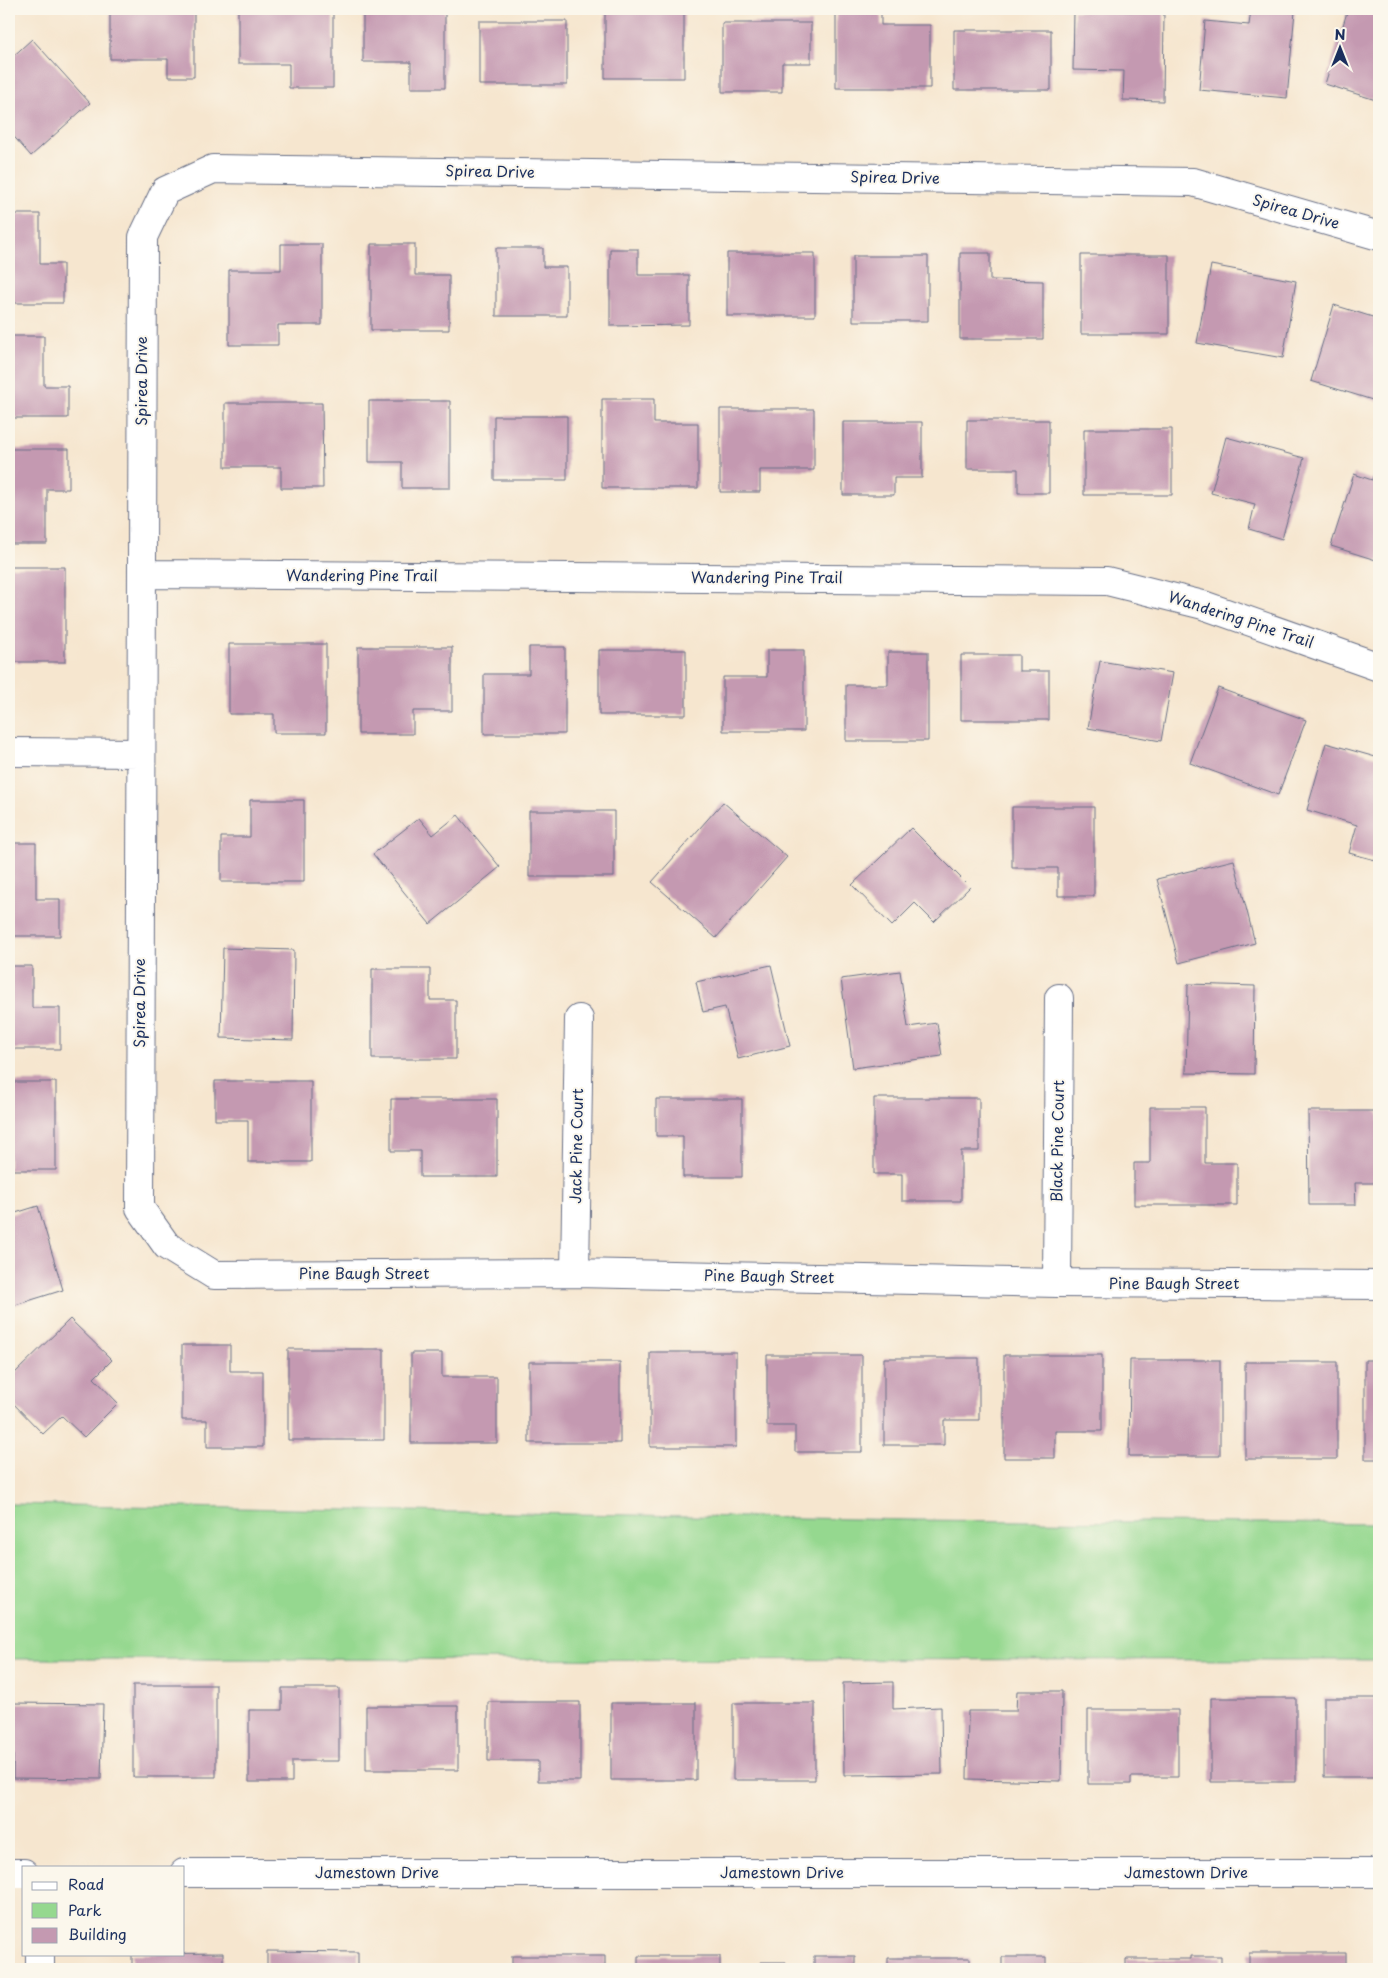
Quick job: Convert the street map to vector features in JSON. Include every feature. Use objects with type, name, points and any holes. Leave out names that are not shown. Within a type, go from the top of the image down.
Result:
[{"type":"street","name":"Spirea Drive","points":[[167,1246],[140,1208],[143,237],[165,190],[213,168],[1193,182],[1379,236]]},
{"type":"street","name":"Wandering Pine Trail","points":[[142,574],[1107,580],[1203,605],[1379,667]]},
{"type":"street","points":[[9,752],[141,753]]},
{"type":"street","name":"Black Pine Court","points":[[1057,1283],[1059,998]]},
{"type":"street","name":"Jack Pine Court","points":[[576,1273],[578,1019]]},
{"type":"street","name":"Pine Baugh Street","points":[[167,1246],[214,1274],[576,1273],[1057,1283],[1379,1285]]},
{"type":"street","points":[[9,1873],[22,1873]]},
{"type":"street","name":"Jamestown Drive","points":[[185,1873],[1379,1873]]},
{"type":"street","points":[[40,1956],[40,1969]]},
{"type":"green space","points":[[9,1504],[915,1520],[1379,1524],[1379,1660],[9,1659]]},
{"type":"building","points":[[110,9],[194,9],[194,77],[168,77],[168,59],[110,59]]},
{"type":"building","points":[[238,9],[333,9],[333,88],[289,88],[289,64],[238,64]]},
{"type":"building","points":[[363,9],[445,9],[445,88],[411,88],[411,62],[363,62]]},
{"type":"building","points":[[605,9],[684,9],[684,78],[605,78]]},
{"type":"building","points":[[1251,9],[1295,11],[1287,98],[1199,90],[1205,21],[1249,25]]},
{"type":"building","points":[[1348,9],[1379,9],[1379,101],[1325,84]]},
{"type":"building","points":[[836,11],[881,11],[881,25],[930,25],[930,88],[836,88]]},
{"type":"building","points":[[1074,11],[1164,12],[1163,101],[1123,100],[1124,71],[1073,70]]},
{"type":"building","points":[[479,21],[567,21],[567,85],[479,85]]},
{"type":"building","points":[[722,23],[811,23],[811,63],[782,63],[782,92],[722,92]]},
{"type":"building","points":[[954,30],[1051,30],[1051,90],[954,90]]},
{"type":"building","points":[[32,39],[90,103],[31,156],[9,131],[9,60]]},
{"type":"building","points":[[9,214],[40,214],[40,264],[63,264],[63,303],[9,303]]},
{"type":"building","points":[[281,244],[322,244],[322,325],[278,325],[278,345],[229,345],[229,270],[281,270]]},
{"type":"building","points":[[371,244],[415,244],[415,275],[449,275],[449,330],[371,330]]},
{"type":"building","points":[[496,248],[543,248],[543,267],[567,267],[567,316],[496,316]]},
{"type":"building","points":[[610,249],[638,249],[638,275],[689,275],[689,325],[610,326]]},
{"type":"building","points":[[727,253],[815,253],[815,316],[727,316]]},
{"type":"building","points":[[960,253],[990,253],[990,280],[1043,281],[1043,339],[960,339]]},
{"type":"building","points":[[1081,255],[1169,255],[1169,334],[1081,334]]},
{"type":"building","points":[[853,256],[928,256],[928,321],[853,321]]},
{"type":"building","points":[[1211,265],[1296,281],[1283,358],[1197,343]]},
{"type":"building","points":[[1334,305],[1379,319],[1379,402],[1311,381]]},
{"type":"building","points":[[9,336],[44,336],[44,386],[68,386],[68,418],[9,418]]},
{"type":"building","points":[[602,399],[654,399],[654,423],[698,423],[698,488],[602,488]]},
{"type":"building","points":[[369,401],[450,401],[450,488],[402,488],[402,462],[369,462]]},
{"type":"building","points":[[225,403],[322,403],[323,488],[281,488],[281,467],[225,467]]},
{"type":"building","points":[[720,409],[814,409],[814,470],[760,470],[760,492],[720,492]]},
{"type":"building","points":[[494,416],[567,416],[567,480],[494,480]]},
{"type":"building","points":[[967,420],[1049,420],[1049,493],[1018,493],[1018,469],[967,469]]},
{"type":"building","points":[[843,422],[922,422],[922,478],[894,478],[894,495],[843,495]]},
{"type":"building","points":[[1084,429],[1172,429],[1172,495],[1084,495]]},
{"type":"building","points":[[1226,437],[1304,458],[1282,539],[1249,529],[1255,504],[1211,493]]},
{"type":"building","points":[[9,449],[69,449],[69,489],[47,489],[47,544],[9,544]]},
{"type":"building","points":[[1354,474],[1372,480],[1374,474],[1379,476],[1379,561],[1331,546]]},
{"type":"building","points":[[9,567],[65,567],[65,662],[9,662]]},
{"type":"building","points":[[229,644],[326,644],[326,733],[274,733],[274,714],[229,714]]},
{"type":"building","points":[[358,647],[452,647],[452,711],[413,711],[413,734],[358,734]]},
{"type":"building","points":[[529,647],[565,647],[565,734],[484,734],[484,674],[529,674]]},
{"type":"building","points":[[599,650],[686,650],[686,715],[599,715]]},
{"type":"building","points":[[767,650],[804,650],[804,731],[723,731],[723,677],[767,677]]},
{"type":"building","points":[[888,652],[928,652],[928,741],[846,741],[846,685],[888,685]]},
{"type":"building","points":[[961,655],[1019,655],[1019,671],[1049,671],[1049,720],[961,720]]},
{"type":"building","points":[[1100,661],[1173,673],[1161,741],[1088,728]]},
{"type":"building","points":[[1218,688],[1306,720],[1278,795],[1190,763]]},
{"type":"building","points":[[1326,743],[1379,758],[1379,861],[1349,853],[1357,825],[1307,810]]},
{"type":"building","points":[[250,800],[304,800],[304,882],[221,882],[221,837],[250,837]]},
{"type":"building","points":[[723,802],[787,857],[716,938],[652,882]]},
{"type":"building","points":[[1012,807],[1094,807],[1094,896],[1058,896],[1058,868],[1012,868]]},
{"type":"building","points":[[529,811],[614,811],[614,877],[529,877]]},
{"type":"building","points":[[458,815],[500,867],[430,924],[373,854],[419,818],[433,835]]},
{"type":"building","points":[[911,828],[970,887],[934,922],[915,903],[892,926],[852,885]]},
{"type":"building","points":[[9,843],[36,843],[36,899],[60,899],[60,936],[9,936]]},
{"type":"building","points":[[1234,860],[1255,943],[1179,963],[1157,879]]},
{"type":"building","points":[[223,948],[294,950],[293,1040],[221,1038]]},
{"type":"building","points":[[771,965],[790,1046],[738,1059],[725,1007],[703,1012],[696,982]]},
{"type":"building","points":[[9,966],[32,966],[32,1008],[60,1008],[60,1049],[9,1049]]},
{"type":"building","points":[[372,969],[430,969],[430,1000],[456,1000],[456,1059],[372,1059]]},
{"type":"building","points":[[900,971],[908,1027],[937,1023],[942,1056],[853,1068],[841,979]]},
{"type":"building","points":[[1188,984],[1255,986],[1254,1074],[1186,1073]]},
{"type":"building","points":[[215,1081],[311,1081],[311,1162],[248,1162],[248,1120],[215,1120]]},
{"type":"building","points":[[9,1082],[56,1082],[56,1170],[9,1170]]},
{"type":"building","points":[[874,1098],[979,1098],[979,1151],[961,1151],[961,1201],[902,1201],[902,1174],[874,1174]]},
{"type":"building","points":[[391,1099],[497,1099],[497,1177],[420,1177],[420,1151],[391,1151]]},
{"type":"building","points":[[656,1099],[742,1099],[742,1177],[683,1177],[683,1136],[656,1136]]},
{"type":"building","points":[[1150,1107],[1205,1107],[1205,1163],[1237,1163],[1237,1205],[1134,1205],[1134,1163],[1150,1163]]},
{"type":"building","points":[[1308,1111],[1379,1111],[1379,1183],[1355,1183],[1356,1205],[1309,1205]]},
{"type":"building","points":[[38,1206],[63,1290],[9,1307],[9,1215]]},
{"type":"building","points":[[70,1319],[112,1360],[94,1378],[118,1403],[84,1437],[62,1416],[43,1434],[9,1399],[9,1379]]},
{"type":"building","points":[[182,1345],[230,1345],[230,1371],[263,1371],[263,1447],[207,1447],[207,1420],[182,1420]]},
{"type":"building","points":[[288,1349],[384,1349],[384,1440],[288,1440]]},
{"type":"building","points":[[650,1352],[736,1352],[736,1447],[650,1447]]},
{"type":"building","points":[[411,1353],[442,1353],[442,1377],[497,1377],[497,1443],[411,1443]]},
{"type":"building","points":[[767,1355],[862,1355],[862,1452],[795,1452],[795,1426],[767,1426]]},
{"type":"building","points":[[1004,1355],[1102,1355],[1102,1431],[1055,1431],[1055,1458],[1004,1458]]},
{"type":"building","points":[[884,1358],[979,1358],[979,1420],[944,1420],[944,1445],[884,1445]]},
{"type":"building","points":[[1130,1360],[1220,1360],[1220,1456],[1129,1456]]},
{"type":"building","points":[[1365,1360],[1379,1360],[1379,1459],[1365,1459]]},
{"type":"building","points":[[529,1362],[620,1362],[620,1443],[529,1443]]},
{"type":"building","points":[[1245,1362],[1337,1362],[1337,1459],[1245,1459]]},
{"type":"building","points":[[893,1682],[893,1709],[941,1707],[942,1774],[844,1775],[843,1683]]},
{"type":"building","points":[[133,1685],[216,1685],[216,1777],[133,1777]]},
{"type":"building","points":[[282,1688],[339,1688],[339,1761],[292,1761],[292,1782],[249,1782],[249,1710],[282,1710]]},
{"type":"building","points":[[1017,1691],[1062,1691],[1061,1781],[967,1779],[968,1711],[1016,1711]]},
{"type":"building","points":[[1211,1698],[1296,1698],[1296,1782],[1211,1782]]},
{"type":"building","points":[[1324,1698],[1379,1698],[1379,1777],[1324,1777]]},
{"type":"building","points":[[488,1702],[580,1702],[580,1781],[538,1781],[538,1761],[488,1761]]},
{"type":"building","points":[[14,1703],[103,1704],[101,1779],[13,1778]]},
{"type":"building","points":[[611,1703],[696,1703],[696,1780],[611,1780]]},
{"type":"building","points":[[733,1703],[815,1703],[815,1780],[733,1780]]},
{"type":"building","points":[[366,1706],[458,1706],[458,1770],[366,1770]]},
{"type":"building","points":[[1088,1710],[1178,1710],[1178,1777],[1131,1777],[1131,1784],[1088,1784]]},
{"type":"building","points":[[267,1951],[358,1952],[358,1969],[267,1969]]},
{"type":"building","points":[[185,1953],[223,1953],[223,1969],[132,1969],[132,1956],[185,1956]]},
{"type":"building","points":[[1249,1953],[1346,1953],[1346,1969],[1249,1969]]},
{"type":"building","points":[[512,1956],[605,1956],[605,1969],[512,1969]]},
{"type":"building","points":[[638,1956],[720,1956],[720,1969],[638,1969]]},
{"type":"building","points":[[814,1956],[855,1956],[855,1969],[814,1969]]},
{"type":"building","points":[[1191,1956],[1221,1956],[1221,1969],[1126,1969],[1126,1959],[1191,1959]]},
{"type":"building","points":[[1002,1957],[1046,1957],[1046,1967],[1099,1967],[1099,1969],[1002,1969]]},
{"type":"building","points":[[888,1958],[970,1958],[970,1969],[888,1969]]},
{"type":"building","points":[[760,1962],[786,1962],[786,1969],[760,1969]]}]
